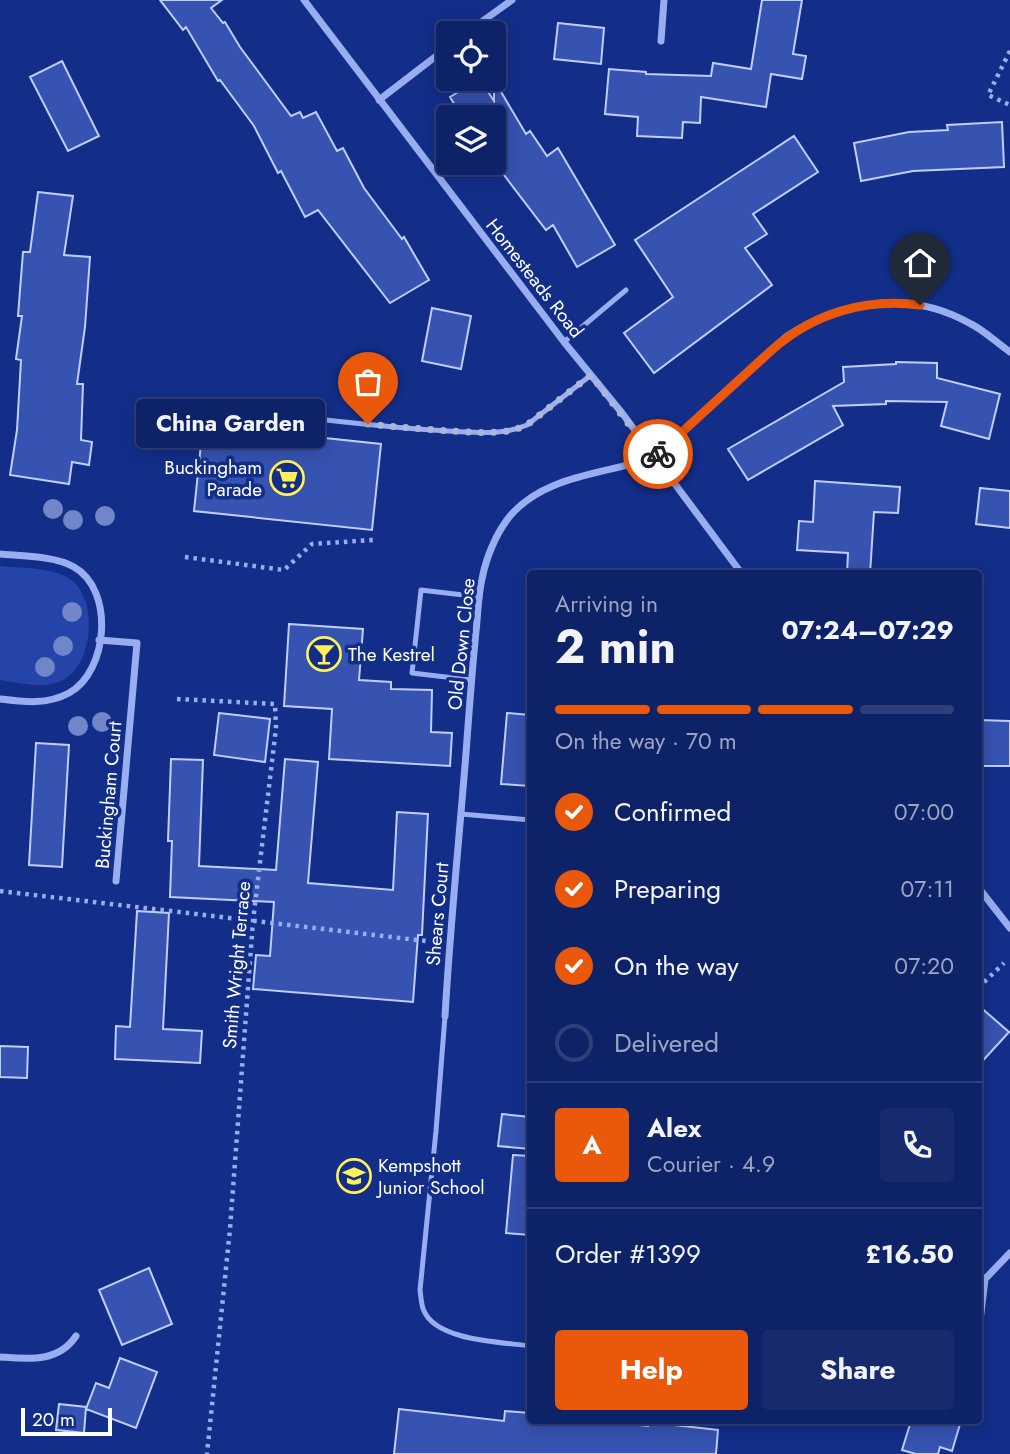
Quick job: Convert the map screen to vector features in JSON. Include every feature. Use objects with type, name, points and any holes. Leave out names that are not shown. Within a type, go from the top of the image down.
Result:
[{"type":"street","name":"Homesteads Road","points":[[304,0],[739,570]]},
{"type":"street","points":[[483,21],[512,0]]},
{"type":"street","points":[[661,41],[664,0]]},
{"type":"street","points":[[379,100],[436,56]]},
{"type":"street","points":[[654,457],[787,336],[838,311],[878,303],[900,302],[940,310],[973,325],[1010,352]]},
{"type":"street","name":"Old Down Close","points":[[461,814],[482,579],[500,529],[522,505],[555,484],[654,457]]},
{"type":"street","points":[[0,554],[63,562],[76,568],[85,575],[97,593],[101,627],[94,663],[89,674],[70,693],[46,702],[0,699]]},
{"type":"street","name":"Buckingham Court","points":[[99,640],[137,643],[116,881]]},
{"type":"street","name":"Shears Court","points":[[445,1016],[461,814]]},
{"type":"street","points":[[982,892],[1010,928]]},
{"type":"street","points":[[982,1278],[1010,1253]]},
{"type":"street","points":[[0,1357],[25,1359],[49,1356],[70,1346],[76,1336]]},
{"type":"lane","points":[[564,342],[626,290]]},
{"type":"lane","points":[[290,416],[421,429],[509,432],[527,425],[591,375]]},
{"type":"lane","points":[[471,680],[412,674],[421,590],[480,597]]},
{"type":"lane","points":[[461,814],[527,820]]},
{"type":"lane","points":[[445,1016],[420,1290],[423,1311],[435,1326],[461,1336],[527,1346]]},
{"type":"path","points":[[1010,51],[988,95],[1010,105]]},
{"type":"path","points":[[185,556],[285,570],[312,544],[373,540]]},
{"type":"path","name":"Smith Wright Terrace","points":[[177,699],[275,704],[276,728],[253,920],[230,1228],[207,1454]]},
{"type":"path","points":[[0,891],[449,944]]},
{"type":"path","points":[[982,984],[1004,963]]},
{"type":"shaded area","points":[[0,566],[57,573],[76,584],[84,596],[88,611],[87,643],[75,670],[65,679],[41,685],[0,680]]},
{"type":"building","points":[[160,0],[222,0],[211,8],[223,23],[225,22],[291,116],[300,112],[303,118],[316,112],[337,151],[343,148],[364,188],[402,239],[404,237],[429,280],[390,303],[318,210],[305,217],[254,126],[220,80],[218,81],[186,27],[183,30]]},
{"type":"building","points":[[762,0],[802,0],[793,54],[806,56],[802,79],[771,74],[766,107],[701,97],[700,123],[683,122],[682,138],[637,136],[638,117],[605,114],[609,69],[646,74],[711,76],[713,63],[751,69]]},
{"type":"building","points":[[558,23],[604,28],[601,64],[554,59]]},
{"type":"building","points":[[62,61],[99,136],[68,151],[30,77]]},
{"type":"building","points":[[460,91],[488,91],[494,101],[494,91],[501,91],[526,134],[530,131],[547,156],[558,148],[615,245],[577,267],[553,225],[546,230],[504,175],[506,105],[455,105],[450,97]]},
{"type":"building","points":[[1002,122],[1004,167],[913,171],[861,181],[854,143],[909,132],[948,130],[947,125]]},
{"type":"building","points":[[794,136],[818,172],[753,214],[767,234],[745,248],[772,285],[654,373],[624,333],[673,297],[635,240]]},
{"type":"building","points":[[38,192],[73,196],[64,255],[90,257],[85,327],[77,384],[83,384],[81,440],[92,442],[89,465],[72,462],[69,484],[10,475],[17,430],[21,360],[16,359],[22,316],[18,316],[23,252],[30,252]]},
{"type":"building","points":[[432,308],[471,316],[461,369],[422,361]]},
{"type":"building","points":[[896,362],[937,363],[937,378],[1000,394],[989,439],[941,426],[947,402],[886,401],[886,404],[833,406],[843,425],[748,480],[728,449],[844,382],[843,367]]},
{"type":"building","name":"Buckingham Parade","points":[[203,425],[381,444],[372,530],[194,511]]},
{"type":"building","points":[[815,481],[900,487],[898,513],[874,512],[870,570],[847,570],[848,553],[797,550],[799,521],[813,522]]},
{"type":"building","points":[[980,488],[1010,491],[1010,528],[976,524]]},
{"type":"building","points":[[289,624],[363,629],[359,680],[391,682],[391,689],[432,690],[431,732],[452,733],[450,766],[329,759],[332,709],[284,706]]},
{"type":"building","points":[[219,713],[270,719],[265,762],[214,755]]},
{"type":"building","points":[[507,713],[527,715],[527,786],[501,784]]},
{"type":"building","points":[[982,720],[1010,721],[1010,766],[982,766]]},
{"type":"building","points":[[36,743],[69,745],[62,867],[29,865]]},
{"type":"building","points":[[171,759],[203,760],[199,866],[276,870],[285,759],[318,762],[308,883],[393,890],[397,812],[428,814],[422,935],[418,935],[413,1002],[253,989],[256,955],[270,956],[274,902],[170,897],[172,841],[168,841]]},
{"type":"building","points":[[137,911],[169,913],[163,1029],[202,1031],[200,1063],[115,1059],[116,1026],[130,1027]]},
{"type":"building","points":[[982,1008],[1009,1032],[982,1062]]},
{"type":"building","points":[[0,1046],[28,1047],[27,1078],[0,1077]]},
{"type":"building","points":[[502,1114],[527,1117],[527,1149],[498,1146]]},
{"type":"building","points":[[513,1155],[527,1156],[527,1235],[506,1233]]},
{"type":"building","points":[[149,1268],[172,1324],[122,1345],[99,1290]]},
{"type":"building","points":[[120,1358],[157,1372],[136,1428],[86,1409],[96,1383],[109,1388]]},
{"type":"building","points":[[59,1404],[86,1407],[84,1433],[56,1430]]},
{"type":"building","points":[[399,1409],[504,1421],[505,1411],[527,1413],[527,1424],[666,1424],[718,1430],[716,1454],[394,1454]]},
{"type":"building","points":[[910,1424],[960,1424],[952,1451],[940,1447],[938,1454],[916,1454],[902,1450]]},
{"type":"way so far","points":[[368,424],[472,432],[516,430],[527,425],[591,375],[654,457],[658,454]]},
{"type":"place","name":"China Garden","points":[[368,424]]},
{"type":"place","name":"Buckingham Parade","points":[[287,478]]},
{"type":"place","name":"The Kestrel","points":[[324,654]]},
{"type":"place","name":"Kempshott Junior School","points":[[354,1176]]},
{"type":"route","points":[[658,454],[787,336],[805,325],[858,306],[900,302],[920,305]]}]
